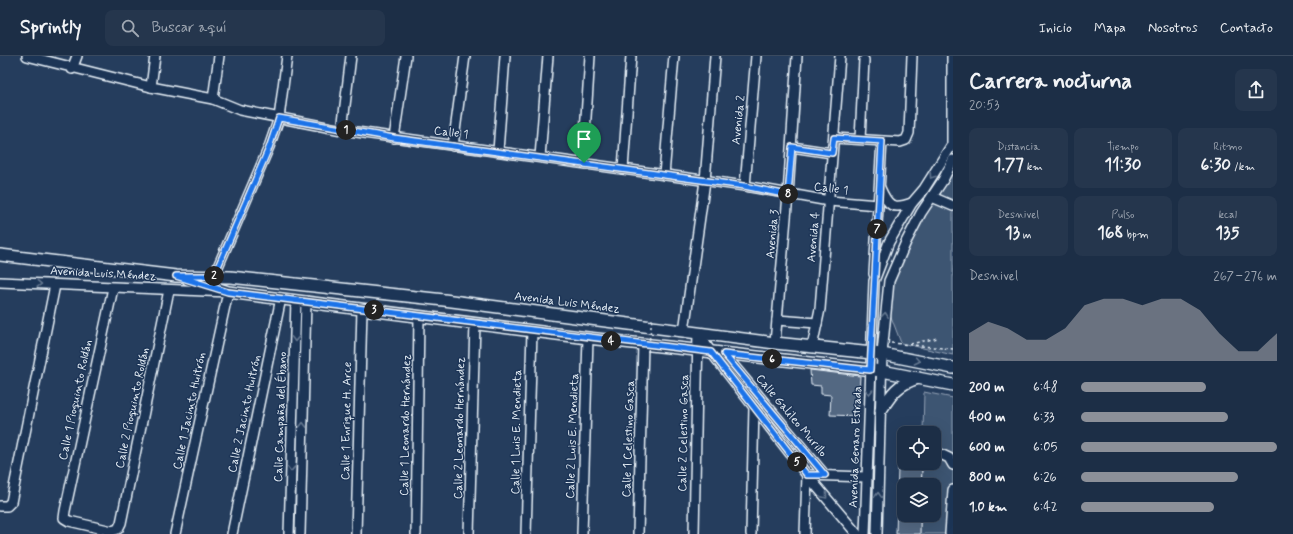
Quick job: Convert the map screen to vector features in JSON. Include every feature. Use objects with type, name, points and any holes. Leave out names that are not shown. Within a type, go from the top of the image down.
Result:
[{"type":"main road","name":"Avenida Luis Méndez","points":[[4,256],[176,276],[230,277],[444,300],[812,347],[878,350],[953,368]]},
{"type":"main road","name":"Avenida Luis Méndez","points":[[176,276],[228,292],[588,338],[646,348],[711,352],[882,371],[953,385]]},
{"type":"main road","points":[[881,410],[898,387],[919,378]]},
{"type":"street","name":"Calle 1","points":[[27,56],[72,69],[213,99],[240,110],[342,130],[744,186],[788,195],[829,201],[878,205]]},
{"type":"street","points":[[72,69],[78,56]]},
{"type":"street","points":[[151,87],[155,56]]},
{"type":"street","points":[[213,99],[219,56]]},
{"type":"street","points":[[214,276],[269,148],[279,118],[287,56]]},
{"type":"street","points":[[342,130],[351,56]]},
{"type":"street","points":[[394,138],[406,56]]},
{"type":"street","points":[[453,146],[465,56]]},
{"type":"street","points":[[498,152],[505,56]]},
{"type":"street","points":[[540,157],[548,56]]},
{"type":"street","points":[[584,163],[590,56]]},
{"type":"street","points":[[623,169],[631,56]]},
{"type":"street","points":[[664,175],[674,56]]},
{"type":"street","points":[[684,331],[705,181],[715,56]]},
{"type":"street","name":"Avenida 2","points":[[744,186],[756,56]]},
{"type":"street","name":"Avenida 3","points":[[775,343],[792,147],[797,56]]},
{"type":"street","name":"Avenida 4","points":[[812,347],[820,309],[840,56]]},
{"type":"street","points":[[834,138],[900,142],[906,140],[909,133],[912,56]]},
{"type":"street","points":[[952,56],[953,144]]},
{"type":"street","points":[[860,139],[864,60]]},
{"type":"street","points":[[874,281],[882,141]]},
{"type":"street","name":"Avenida Genaro Estrada","points":[[877,534],[882,371],[878,350],[874,281],[889,242],[912,203],[924,189],[953,144]]},
{"type":"street","points":[[792,147],[832,153]]},
{"type":"street","name":"Avenida Genaro Estrada","points":[[865,534],[870,370],[878,350],[889,281],[906,242],[932,196],[943,180],[953,160]]},
{"type":"street","points":[[879,188],[886,202],[893,206],[901,207],[912,203]]},
{"type":"street","points":[[932,196],[953,206]]},
{"type":"street","name":"Avenida Luis Méndez","points":[[0,282],[228,292]]},
{"type":"street","points":[[3,506],[11,502],[55,285]]},
{"type":"street","name":"Calle 1 Pioquinto Roldán","points":[[113,288],[64,518],[69,521],[112,531],[118,529]]},
{"type":"street","name":"Calle 2 Pioquinto Roldán","points":[[118,529],[121,523],[169,290]]},
{"type":"street","name":"Calle 1 Jacinto Huitrón","points":[[175,534],[228,292]]},
{"type":"street","name":"Calle 2 Jacinto Huitrón","points":[[232,534],[281,298]]},
{"type":"street","name":"Calle Campaña del Ébano","points":[[289,534],[301,301]]},
{"type":"street","name":"Calle Campaña del Ébano","points":[[300,534],[301,301]]},
{"type":"street","name":"Calle 1 Enrique H. Arce","points":[[356,534],[362,309]]},
{"type":"street","name":"Calle 1 Leonardo Hernández","points":[[416,534],[419,317]]},
{"type":"street","points":[[777,320],[817,323]]},
{"type":"street","name":"Calle 2 Leonardo Hernández","points":[[469,534],[475,323]]},
{"type":"street","name":"Calle 1 Luis E. Mendieta","points":[[526,534],[532,331]]},
{"type":"street","name":"Calle 2 Celestino Gasca","points":[[694,534],[698,333]]},
{"type":"street","name":"Calle Galileo Murillo","points":[[698,333],[711,352],[807,475],[857,534]]},
{"type":"street","name":"Calle 2 Luis E. Mendieta","points":[[582,534],[588,338]]},
{"type":"street","name":"Calle 1 Celestino Gasca","points":[[638,534],[646,348]]},
{"type":"street","name":"Calle Galileo Murillo","points":[[724,354],[825,475]]},
{"type":"street","points":[[751,534],[754,407]]},
{"type":"street","points":[[941,454],[949,458],[953,465]]},
{"type":"street","points":[[805,534],[807,475]]},
{"type":"street","name":"Calle Galileo Murillo","points":[[807,475],[866,477]]},
{"type":"street","points":[[950,534],[953,490]]},
{"type":"path","points":[[646,348],[652,319]]},
{"type":"path","points":[[908,344],[938,338]]},
{"type":"path","points":[[878,350],[894,342],[953,349]]},
{"type":"shaded area","points":[[953,167],[953,355],[901,343],[890,314],[893,283],[921,218]]},
{"type":"shaded area","points":[[924,392],[953,398],[953,534],[920,534],[921,522],[941,522],[941,478],[922,478],[922,470],[941,470],[941,426],[923,426]]},
{"type":"building","points":[[810,370],[860,376],[858,416],[830,415],[831,395],[821,394],[821,386],[811,385]]},
{"type":"building","points":[[898,470],[922,470],[921,478],[898,478]]},
{"type":"building","points":[[897,501],[897,522],[920,522],[920,534],[896,534]]},
{"type":"route","points":[[279,118],[394,138],[584,163],[744,186],[788,195],[792,147],[832,153],[834,138],[882,141],[870,370],[724,354],[825,475],[807,475],[711,352],[588,338],[228,292],[176,276],[214,276],[269,148],[279,118]]}]
